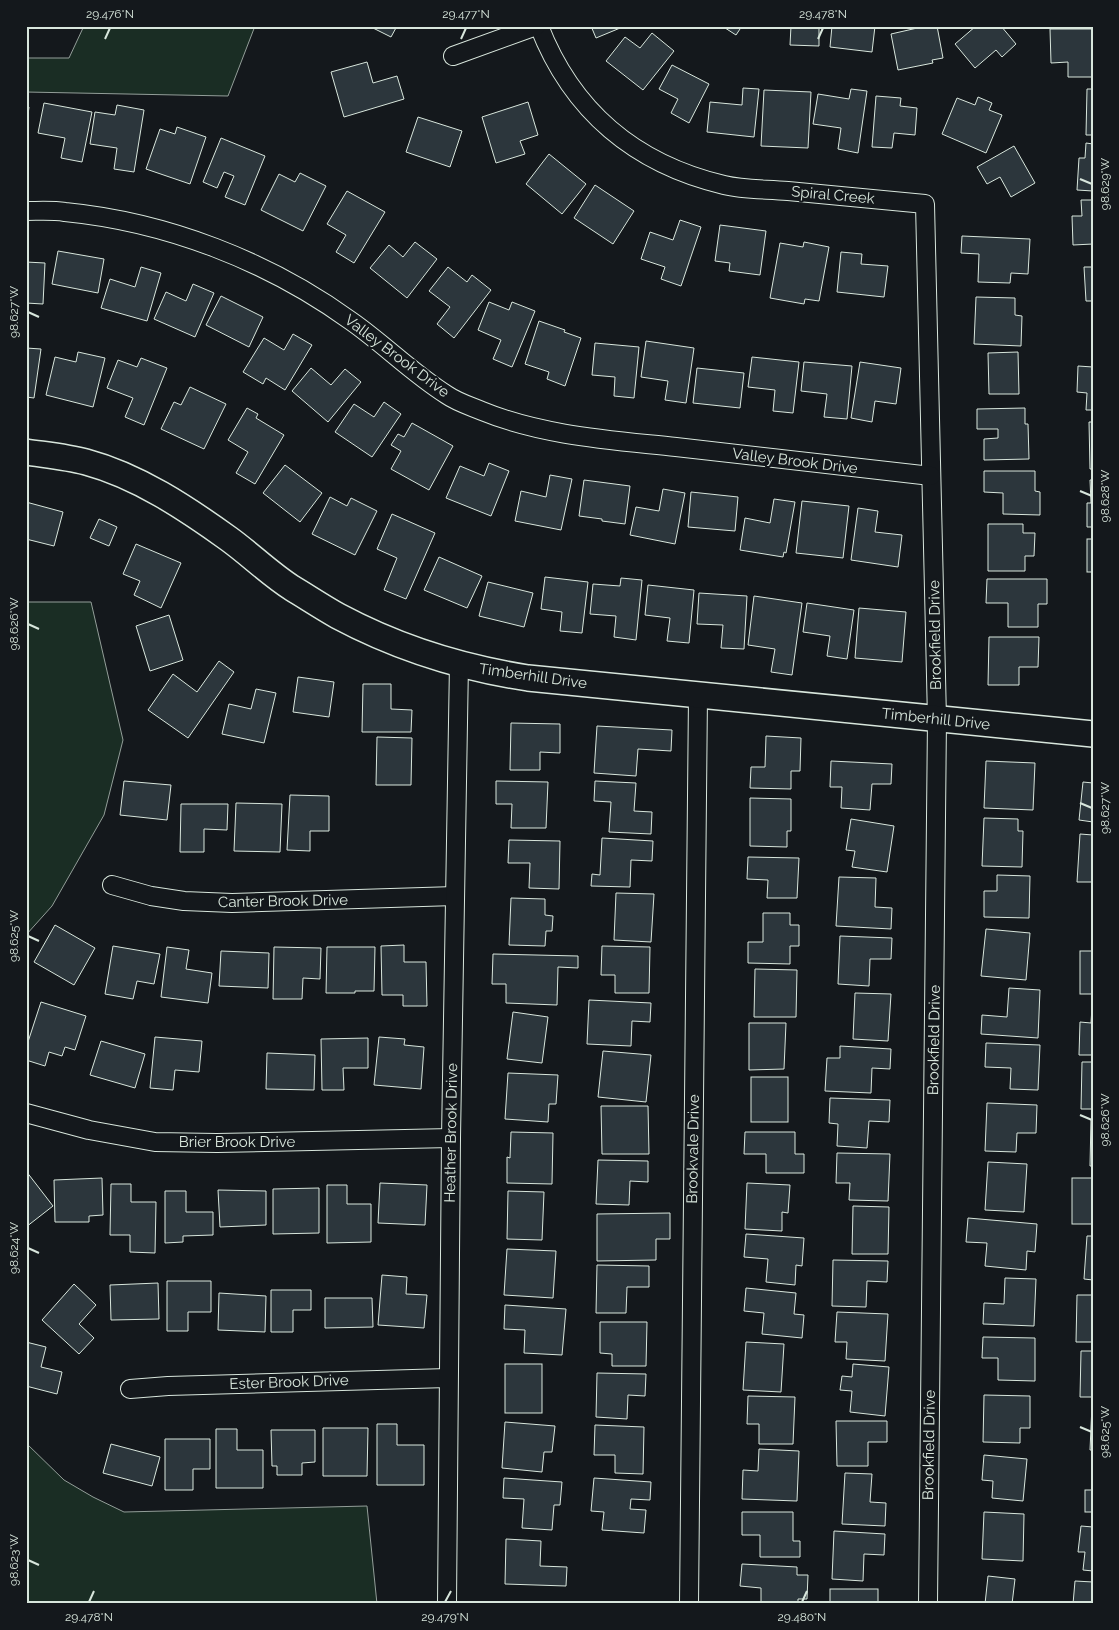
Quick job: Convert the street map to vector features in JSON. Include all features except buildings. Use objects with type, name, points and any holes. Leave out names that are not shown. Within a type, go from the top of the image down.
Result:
[{"type":"street","points":[[453,56],[538,26]]},
{"type":"street","name":"Spiral Creek","points":[[538,26],[559,68],[574,91],[592,113],[625,142],[644,154],[686,174],[726,185],[924,204],[931,476]]},
{"type":"street","name":"Valley Brook Drive","points":[[26,211],[64,211],[126,221],[186,237],[244,259],[299,287],[352,321],[418,375],[449,396],[518,424],[621,441],[931,476]]},
{"type":"street","name":"Timberhill Drive","points":[[26,452],[87,462],[149,488],[185,509],[230,540],[290,586],[338,616],[385,637],[490,672],[528,678],[1093,734]]},
{"type":"street","name":"Brookfield Drive","points":[[928,1604],[937,719],[931,476]]},
{"type":"street","name":"Heather Brook Drive","points":[[447,1604],[450,1138],[459,663]]},
{"type":"street","name":"Brookvale Drive","points":[[688,1604],[698,695]]},
{"type":"street","name":"Canter Brook Drive","points":[[112,886],[184,901],[232,903],[455,896]]},
{"type":"street","name":"Brier Brook Drive","points":[[26,1113],[89,1130],[155,1142],[217,1143],[450,1138]]},
{"type":"street","name":"Ester Brook Drive","points":[[130,1389],[168,1386],[448,1378]]},
{"type":"green space","points":[[102,26],[255,26],[228,96],[26,92],[26,58],[69,58],[83,28]]},
{"type":"green space","points":[[26,602],[91,602],[123,740],[104,815],[52,906],[26,935]]},
{"type":"green space","points":[[26,1443],[64,1480],[124,1512],[367,1506],[377,1604],[26,1604]]}]
